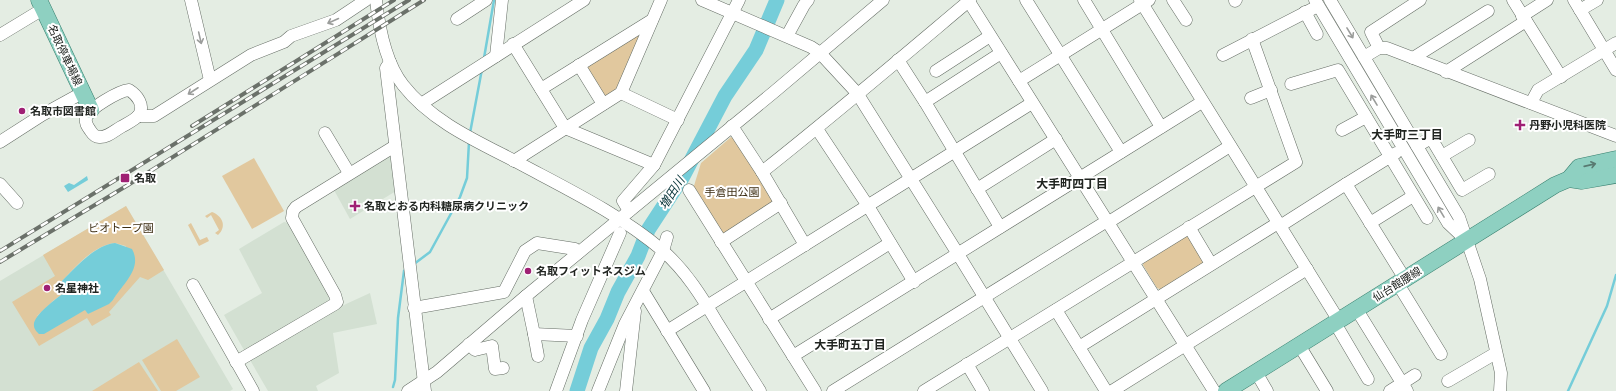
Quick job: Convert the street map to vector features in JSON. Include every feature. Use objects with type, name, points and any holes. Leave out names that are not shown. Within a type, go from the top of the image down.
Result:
[{"type":"main road","name":"名取停車場線","points":[[41,5],[91,110]]},
{"type":"main road","name":"仙台館腰線","points":[[1226,391],[1555,185],[1569,179],[1579,168],[1616,159]]},
{"type":"main road","name":"仙台館腰線","points":[[1569,179],[1582,181],[1616,175]]},
{"type":"street","points":[[191,0],[210,80]]},
{"type":"street","points":[[138,116],[154,116],[251,55],[284,42],[291,36],[336,20],[366,0]]},
{"type":"street","points":[[376,0],[380,27],[390,62],[403,85],[421,104],[445,123],[514,161],[661,249],[687,275],[708,306],[760,391]]},
{"type":"street","points":[[457,19],[486,0]]},
{"type":"street","points":[[493,58],[502,0]]},
{"type":"street","points":[[421,104],[584,0]]},
{"type":"street","points":[[514,161],[621,93],[661,0]]},
{"type":"street","points":[[702,0],[787,36],[820,53],[857,93],[1042,391]]},
{"type":"street","points":[[633,208],[623,201],[654,165],[734,14],[739,0]]},
{"type":"street","points":[[787,36],[808,0]]},
{"type":"street","points":[[556,391],[577,336],[623,226],[633,208],[883,0]]},
{"type":"street","points":[[762,172],[817,129],[857,93],[969,0],[990,36],[1214,391]]},
{"type":"street","points":[[1026,0],[1121,152]]},
{"type":"street","points":[[1084,0],[1161,127]]},
{"type":"street","points":[[1173,0],[1186,20]]},
{"type":"street","points":[[1330,0],[1459,217],[1480,279],[1496,353],[1502,373],[1500,391]]},
{"type":"street","points":[[1378,48],[1371,32],[1420,0]]},
{"type":"street","points":[[1513,0],[1561,77]]},
{"type":"street","points":[[1446,72],[1524,18],[1547,0]]},
{"type":"street","points":[[1597,0],[1577,5],[1616,70]]},
{"type":"street","points":[[1019,81],[1144,1],[1202,102],[1307,269],[1368,379]]},
{"type":"street","points":[[1223,54],[1305,12],[1316,3],[1448,223],[1467,241]]},
{"type":"street","points":[[0,35],[41,5]]},
{"type":"street","points":[[1413,58],[1488,11]]},
{"type":"street","points":[[1305,12],[1317,34]]},
{"type":"street","points":[[541,89],[652,20]]},
{"type":"street","points":[[936,71],[990,36]]},
{"type":"street","points":[[924,391],[1296,162],[1252,39]]},
{"type":"street","points":[[1531,102],[1538,90],[1616,43]]},
{"type":"street","points":[[513,44],[566,128],[654,165]]},
{"type":"street","points":[[1364,57],[1378,48],[1387,48],[1446,72],[1531,102],[1616,136]]},
{"type":"street","points":[[925,102],[1001,53]]},
{"type":"street","points":[[898,60],[955,151],[1000,227]]},
{"type":"street","points":[[390,62],[386,68],[424,386]]},
{"type":"street","points":[[579,65],[603,104]]},
{"type":"street","points":[[1291,84],[1338,70],[1427,218]]},
{"type":"street","points":[[129,90],[135,94],[141,102],[141,110],[138,116],[106,136],[98,137],[92,134],[86,123],[86,118],[91,110],[122,91],[129,90]]},
{"type":"street","points":[[1251,98],[1271,90]]},
{"type":"street","points":[[0,142],[42,115],[82,93]]},
{"type":"street","points":[[621,93],[678,120]]},
{"type":"street","points":[[793,356],[1202,102]]},
{"type":"street","points":[[667,331],[911,180],[1032,103]]},
{"type":"street","points":[[1342,130],[1366,117]]},
{"type":"street","points":[[732,126],[762,172],[805,245]]},
{"type":"street","points":[[817,129],[868,206],[914,282]]},
{"type":"street","points":[[325,132],[349,174]]},
{"type":"street","points":[[1417,146],[1431,138],[1462,190],[1489,174]]},
{"type":"street","points":[[977,189],[1056,139]]},
{"type":"street","points":[[1442,156],[1469,140]]},
{"type":"street","points":[[236,362],[337,302],[335,295],[291,214],[296,207],[395,146]]},
{"type":"street","points":[[833,391],[1106,221],[1112,220],[1230,146]]},
{"type":"street","points":[[1079,347],[1211,264],[1404,149]]},
{"type":"street","points":[[0,184],[17,203]]},
{"type":"street","points":[[1346,184],[1370,223],[1441,354]]},
{"type":"street","points":[[689,190],[815,391]]},
{"type":"street","points":[[1370,223],[1410,198]]},
{"type":"street","points":[[721,242],[781,204]]},
{"type":"street","points":[[408,391],[424,386],[469,344],[606,230],[623,226]]},
{"type":"street","points":[[1189,227],[1211,264]]},
{"type":"street","points":[[606,230],[614,248]]},
{"type":"street","points":[[598,391],[616,344],[626,322],[635,308],[667,237]]},
{"type":"street","points":[[769,319],[890,242]]},
{"type":"street","points":[[414,308],[504,292],[525,251],[538,243],[575,249],[578,253]]},
{"type":"street","points":[[1112,391],[1307,269]]},
{"type":"street","points":[[193,285],[253,391]]},
{"type":"street","points":[[643,291],[703,391]]},
{"type":"street","points":[[526,296],[538,356]]},
{"type":"street","points":[[626,391],[635,308]]},
{"type":"street","points":[[1056,310],[1106,391]]},
{"type":"street","points":[[1357,310],[1405,387]]},
{"type":"street","points":[[534,334],[577,336]]},
{"type":"street","points":[[469,344],[475,350],[492,346],[495,369]]},
{"type":"street","points":[[1300,345],[1327,391]]},
{"type":"street","points":[[1448,381],[1496,353]]},
{"type":"street","points":[[967,364],[983,391]]},
{"type":"street","points":[[1256,372],[1267,391]]},
{"type":"street","points":[[1390,391],[1405,387],[1415,375]]},
{"type":"shaded area","points":[[392,152],[396,191],[350,219],[334,190]]},
{"type":"shaded area","points":[[126,206],[233,389],[230,391],[0,391],[0,281]]},
{"type":"shaded area","points":[[284,222],[289,223],[329,296],[328,303],[244,350],[224,315],[262,293],[239,249]]},
{"type":"shaded area","points":[[370,293],[377,324],[333,333],[339,373],[316,386],[318,391],[268,391],[250,360],[346,304]]},
{"type":"green space","points":[[637,32],[641,35],[619,90],[606,98],[586,70],[586,64]]},
{"type":"green space","name":"手倉田公園","points":[[731,137],[734,139],[773,197],[773,205],[726,234],[719,232],[693,189],[701,163]]},
{"type":"green space","points":[[254,158],[284,211],[252,229],[222,176]]},
{"type":"green space","name":"ビオトープ園","points":[[126,206],[164,270],[148,280],[140,277],[109,312],[111,315],[92,326],[87,318],[39,346],[12,302],[55,276],[43,255]],"holes":[[[115,243],[126,246],[117,292],[113,300],[88,314],[85,309],[37,316],[64,293],[62,281],[86,257],[107,245]]]},
{"type":"green space","points":[[212,212],[219,216],[223,225],[221,232],[218,235],[215,233],[219,230],[211,215],[207,218],[205,216]]},
{"type":"green space","points":[[191,223],[200,240],[207,237],[209,241],[199,246],[188,225]]},
{"type":"green space","points":[[1186,233],[1205,264],[1162,290],[1157,288],[1143,265],[1144,259]]},
{"type":"green space","points":[[177,339],[200,377],[176,391],[161,391],[142,360]]},
{"type":"green space","points":[[139,362],[158,391],[92,391]]},
{"type":"water","points":[[87,176],[88,180],[68,192],[64,186],[69,183],[74,185]]},
{"type":"water","points":[[115,243],[132,249],[135,256],[135,263],[130,276],[113,300],[109,304],[88,314],[85,310],[44,334],[39,334],[34,328],[34,322],[41,312],[64,293],[62,281],[93,252]]},
{"type":"waterway","points":[[484,58],[494,0]]},
{"type":"waterway","name":"増田川","points":[[577,391],[591,348],[607,319],[618,292],[638,256],[648,230],[682,178],[725,96],[756,50],[777,0]]},
{"type":"waterway","points":[[470,133],[482,69]]},
{"type":"waterway","points":[[414,264],[430,252],[460,197],[467,178],[469,142]]},
{"type":"waterway","points":[[393,387],[395,380],[398,318],[404,271],[406,269]]},
{"type":"waterway","points":[[1568,391],[1607,306],[1616,275]]},
{"type":"railway","points":[[192,126],[394,0]]},
{"type":"railway","points":[[0,251],[409,0]]},
{"type":"railway","points":[[0,262],[128,185],[424,0]]},
{"type":"place","name":"名取市図書館","points":[[22,111]]},
{"type":"place","name":"丹野小児科医院","points":[[1520,125]]},
{"type":"place","name":"名取","points":[[125,178]]},
{"type":"place","name":"名取とおる内科糖尿病クリニック","points":[[355,206]]},
{"type":"place","name":"名取フィットネスジム","points":[[528,271]]},
{"type":"place","name":"名星神社","points":[[47,288]]},
{"type":"district","name":"大手町三丁目","points":[[1407,135]]},
{"type":"district","name":"大手町四丁目","points":[[1072,184]]},
{"type":"district","name":"大手町五丁目","points":[[850,345]]}]
